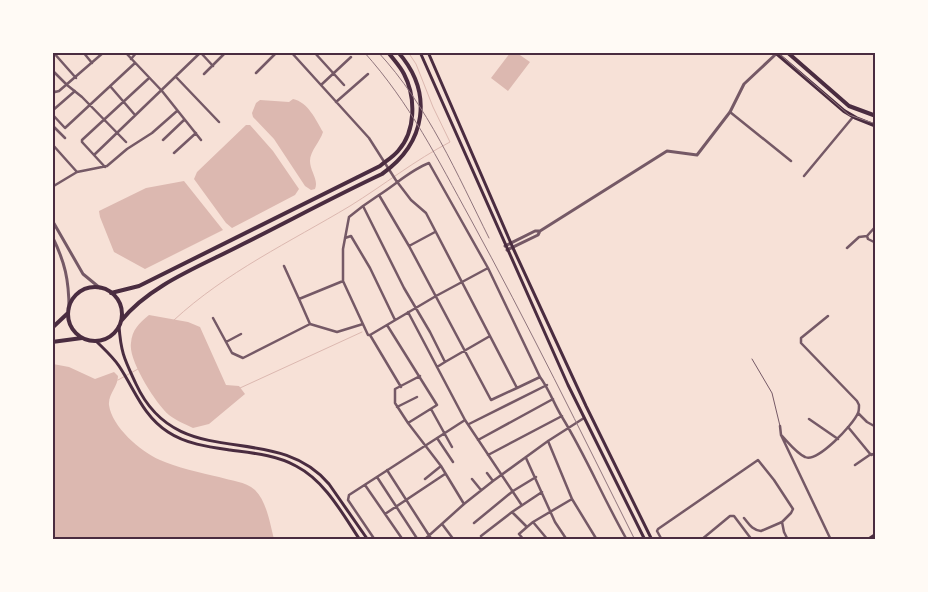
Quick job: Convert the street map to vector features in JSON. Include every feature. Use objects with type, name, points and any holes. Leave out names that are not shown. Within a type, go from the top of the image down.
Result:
[{"type":"main road","points":[[111,292],[139,286],[186,263],[380,166],[398,151],[410,130],[413,109],[410,87],[404,73],[388,52]]},
{"type":"main road","points":[[121,321],[140,302],[192,270],[382,174],[395,165],[413,142],[421,115],[421,103],[416,80],[412,70],[398,52]]},
{"type":"main road","points":[[420,52],[505,246],[584,418],[645,540]]},
{"type":"main road","points":[[428,52],[513,248],[586,406],[652,540]]},
{"type":"main road","points":[[787,52],[849,106],[876,116]]},
{"type":"main road","points":[[775,53],[835,104],[853,117],[876,126]]},
{"type":"main road","points":[[52,328],[68,311],[73,299],[80,292],[90,288],[100,288],[111,292],[118,300],[122,310],[119,326],[114,334],[105,339],[96,341],[82,338],[52,342]]},
{"type":"main road","points":[[68,311],[72,329],[82,338]]},
{"type":"main road","points":[[119,326],[120,345],[124,362],[139,391],[151,409],[161,418],[182,433],[198,438],[280,453],[296,458],[310,466],[329,484],[368,540]]},
{"type":"main road","points":[[96,341],[119,366],[138,400],[151,418],[162,428],[176,436],[210,447],[268,456],[296,465],[314,478],[329,494],[360,540]]},
{"type":"main road","points":[[355,532],[361,528]]},
{"type":"main road","points":[[868,540],[876,534]]},
{"type":"street","points":[[53,52],[76,78]]},
{"type":"street","points":[[83,52],[92,63]]},
{"type":"street","points":[[52,89],[57,92],[67,85],[104,52]]},
{"type":"street","points":[[125,52],[162,92],[201,140]]},
{"type":"street","points":[[131,59],[138,52]]},
{"type":"street","points":[[204,74],[226,52]]},
{"type":"street","points":[[291,52],[369,138],[392,175],[411,200],[426,214],[516,388]]},
{"type":"street","points":[[294,56],[297,52]]},
{"type":"street","points":[[314,52],[344,85]]},
{"type":"street","points":[[94,155],[201,53],[213,66]]},
{"type":"street","points":[[256,72],[276,53]]},
{"type":"street","points":[[507,250],[538,235],[540,231],[667,151],[698,155],[730,112],[744,84],[775,53]]},
{"type":"street","points":[[321,85],[351,56]]},
{"type":"street","points":[[75,91],[52,112],[65,128],[135,63]]},
{"type":"street","points":[[52,70],[126,142]]},
{"type":"street","points":[[336,102],[368,74]]},
{"type":"street","points":[[176,77],[219,122]]},
{"type":"street","points":[[105,167],[82,141],[148,79]]},
{"type":"street","points":[[110,86],[136,115]]},
{"type":"street","points":[[53,187],[78,172],[105,167],[152,133],[177,111]]},
{"type":"street","points":[[730,112],[791,161]]},
{"type":"street","points":[[804,176],[853,117]]},
{"type":"street","points":[[163,140],[184,120]]},
{"type":"street","points":[[52,125],[64,138]]},
{"type":"street","points":[[174,153],[196,133]]},
{"type":"street","points":[[52,144],[78,172]]},
{"type":"street","points":[[400,386],[370,335],[368,335],[343,280],[343,249],[348,217],[420,166],[430,163],[488,268],[540,377],[569,427],[612,513],[628,540]]},
{"type":"street","points":[[379,194],[409,246],[491,400],[540,377]]},
{"type":"street","points":[[363,206],[404,288],[445,362]]},
{"type":"street","points":[[52,220],[83,274],[100,288]]},
{"type":"street","points":[[847,248],[861,236],[867,236],[876,226]]},
{"type":"street","points":[[505,246],[535,231],[540,231]]},
{"type":"street","points":[[409,246],[436,232]]},
{"type":"street","points":[[52,236],[63,257],[66,271],[69,291],[68,311]]},
{"type":"street","points":[[345,238],[352,236],[370,268],[394,320]]},
{"type":"street","points":[[867,236],[868,239],[876,243]]},
{"type":"street","points":[[284,266],[310,324]]},
{"type":"street","points":[[370,335],[488,268]]},
{"type":"street","points":[[299,299],[343,280]]},
{"type":"street","points":[[408,312],[465,420],[521,504]]},
{"type":"street","points":[[781,435],[805,457],[811,458],[838,439],[858,414],[859,405],[857,401],[802,343],[801,338],[828,316]]},
{"type":"street","points":[[213,318],[232,353],[244,358],[310,324],[337,332],[363,324]]},
{"type":"street","points":[[387,325],[437,404],[408,423]]},
{"type":"street","points":[[226,342],[241,334]]},
{"type":"street","points":[[437,367],[490,336]]},
{"type":"street","points":[[420,376],[396,389],[395,403],[441,466],[464,504]]},
{"type":"street","points":[[469,424],[546,385]]},
{"type":"street","points":[[397,407],[417,397]]},
{"type":"street","points":[[478,440],[553,399]]},
{"type":"street","points":[[431,408],[452,447]]},
{"type":"street","points":[[858,414],[876,427]]},
{"type":"street","points":[[488,455],[562,416]]},
{"type":"street","points":[[424,540],[481,490],[548,441],[584,418]]},
{"type":"street","points":[[809,419],[838,439]]},
{"type":"street","points":[[375,540],[348,500],[349,495],[465,420]]},
{"type":"street","points":[[780,426],[781,435],[831,540]]},
{"type":"street","points":[[848,427],[871,454]]},
{"type":"street","points":[[437,438],[453,462]]},
{"type":"street","points":[[548,441],[572,499],[597,539]]},
{"type":"street","points":[[854,465],[871,454],[876,453]]},
{"type":"street","points":[[526,458],[550,511],[568,540]]},
{"type":"street","points":[[662,540],[658,530],[758,460],[793,509],[782,522],[761,531],[752,528],[744,518]]},
{"type":"street","points":[[425,479],[441,466]]},
{"type":"street","points":[[386,470],[432,540]]},
{"type":"street","points":[[487,473],[493,481]]},
{"type":"street","points":[[385,514],[445,474]]},
{"type":"street","points":[[377,477],[418,540]]},
{"type":"street","points":[[474,523],[513,491],[536,477]]},
{"type":"street","points":[[472,479],[481,490]]},
{"type":"street","points":[[364,485],[403,540]]},
{"type":"street","points":[[481,536],[521,504],[542,492]]},
{"type":"street","points":[[524,540],[519,534],[527,527],[572,499]]},
{"type":"street","points":[[512,512],[527,527]]},
{"type":"street","points":[[701,540],[730,516],[734,516],[752,540]]},
{"type":"street","points":[[533,522],[547,539]]},
{"type":"street","points":[[782,522],[788,540]]},
{"type":"street","points":[[442,524],[454,540]]},
{"type":"lane","points":[[752,358],[772,393],[780,426]]},
{"type":"shaded area","points":[[510,53],[517,53],[530,62],[508,91],[491,78]]},
{"type":"shaded area","points":[[293,99],[307,108],[323,132],[310,157],[310,165],[316,182],[315,189],[311,190],[305,186],[274,139],[253,117],[252,113],[256,103],[260,100],[289,102]]},
{"type":"shaded area","points":[[246,125],[250,125],[273,151],[299,189],[295,195],[232,228],[226,223],[194,179],[197,172]]},
{"type":"shaded area","points":[[184,181],[223,230],[145,269],[114,252],[99,211],[146,188]]},
{"type":"shaded area","points":[[149,315],[188,322],[200,327],[226,385],[239,386],[245,394],[209,424],[193,428],[171,417],[157,402],[144,381],[134,360],[131,343],[137,327]]},
{"type":"shaded area","points":[[53,364],[69,367],[95,379],[114,372],[118,376],[118,380],[110,397],[109,405],[115,422],[121,430],[144,451],[166,463],[251,487],[259,495],[265,507],[274,539],[53,539]]},
{"type":"waterway","points":[[174,320],[237,272],[350,206],[450,142],[433,107],[416,64],[408,52]]},
{"type":"waterway","points":[[240,388],[362,332]]},
{"type":"waterway","points":[[118,380],[138,369]]},
{"type":"railway","points":[[364,52],[395,91],[422,132],[446,175],[492,258],[635,540]]},
{"type":"railway","points":[[378,52],[396,73],[427,118],[453,165],[489,238]]},
{"type":"railway","points":[[777,52],[849,115],[876,124]]}]
